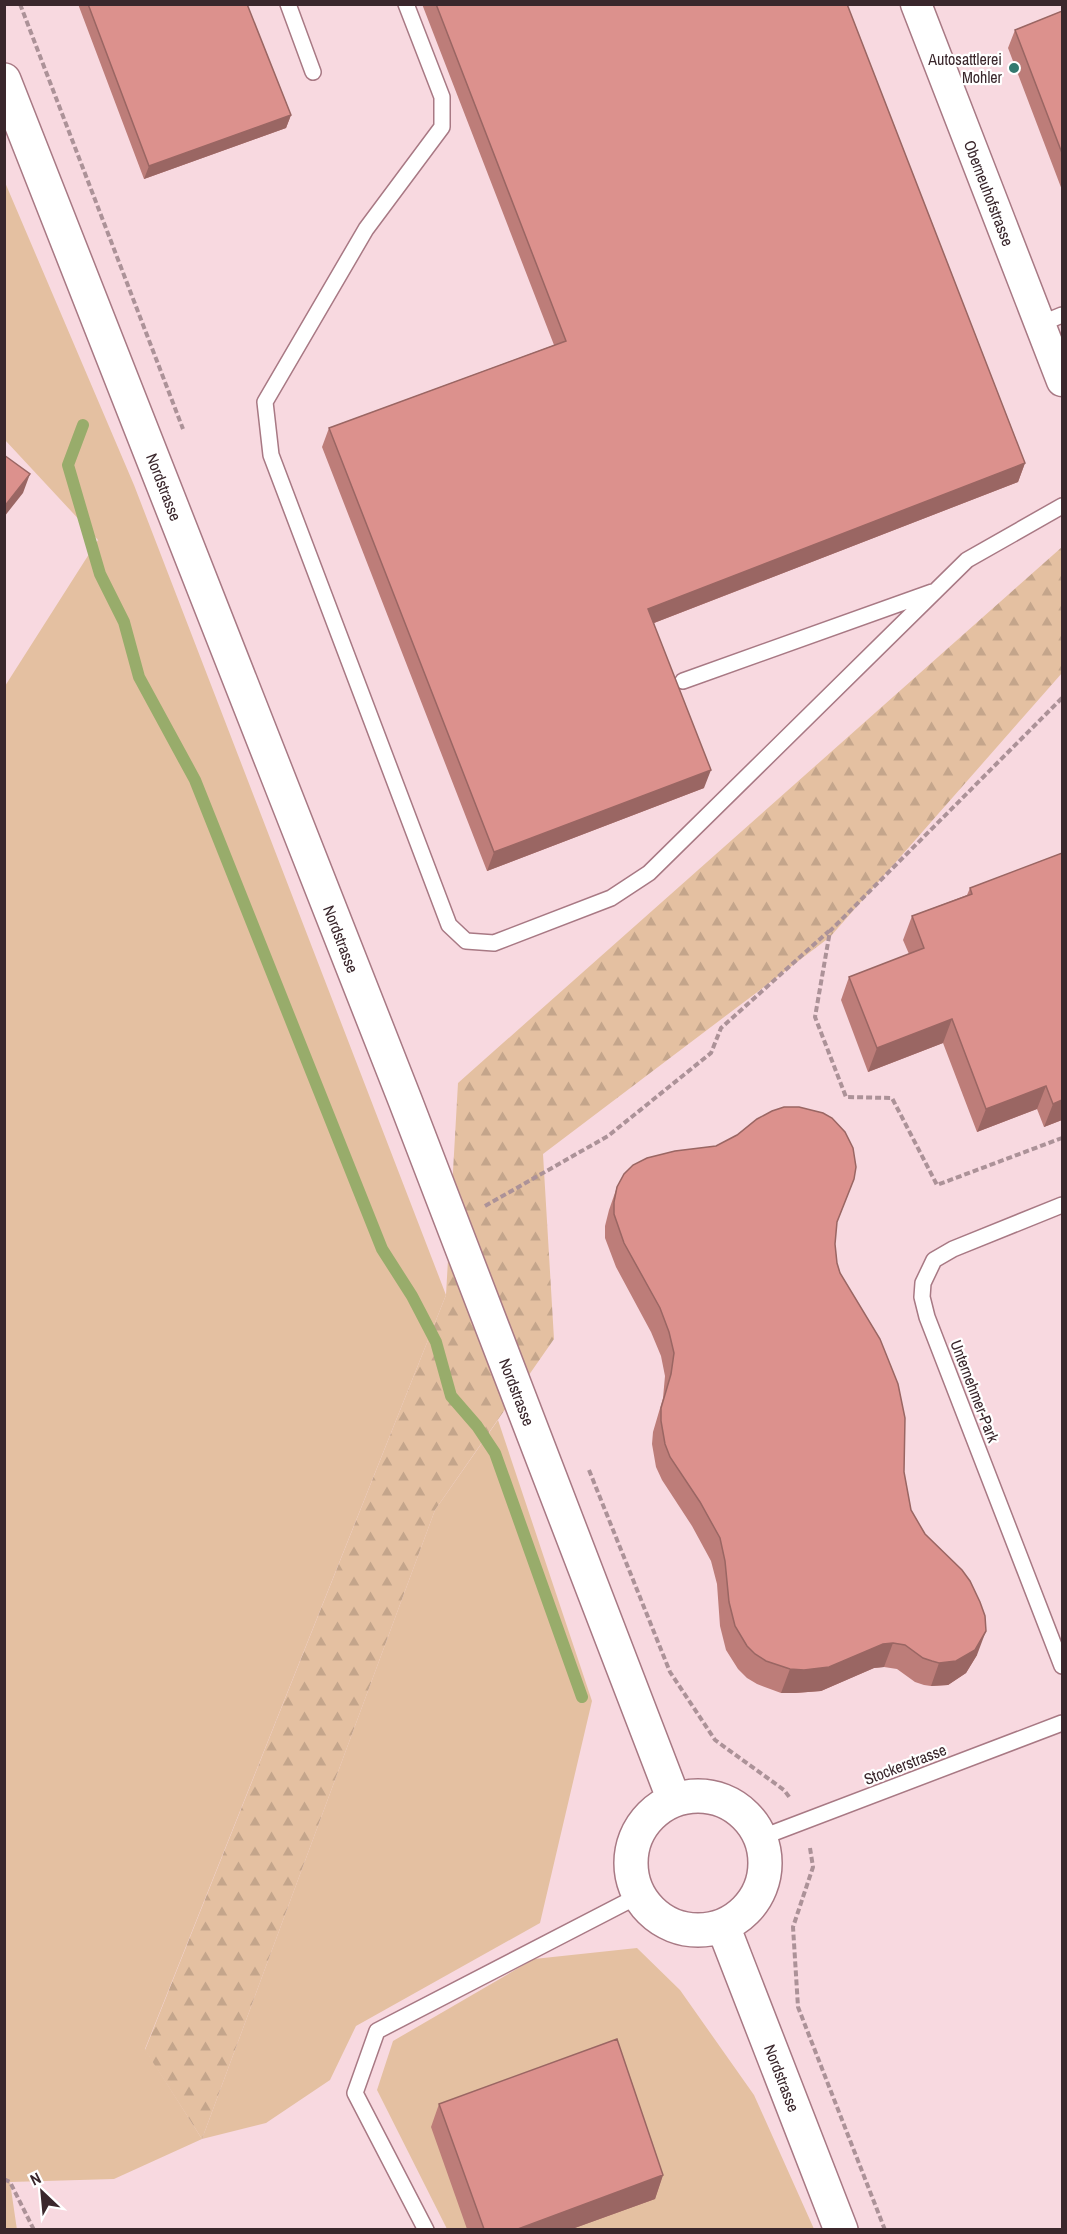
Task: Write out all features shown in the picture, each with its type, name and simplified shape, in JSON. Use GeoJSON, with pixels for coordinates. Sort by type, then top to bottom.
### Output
{"type":"FeatureCollection","features":[{"type":"Feature","properties":{"kind":"main road","name":"Nordstrasse"},"geometry":{"type":"LineString","coordinates":[[4,80],[405,1100],[674,1800]]}},
{"type":"Feature","properties":{"kind":"main road"},"geometry":{"type":"LineString","coordinates":[[697,1796],[720,1799],[740,1810],[756,1828],[760,1838],[764,1849],[764,1873],[757,1895],[742,1913],[723,1926],[704,1930],[684,1929],[658,1917],[638,1896],[631,1874],[631,1851],[639,1829],[654,1812],[674,1800],[697,1796]]}},
{"type":"Feature","properties":{"kind":"main road","name":"Nordstrasse"},"geometry":{"type":"LineString","coordinates":[[723,1926],[841,2229]]}},
{"type":"Feature","properties":{"kind":"street","name":"Oberneuhofstrasse"},"geometry":{"type":"LineString","coordinates":[[920,6],[1051,319],[1062,381]]}},
{"type":"Feature","properties":{"kind":"lane"},"geometry":{"type":"LineString","coordinates":[[288,4],[313,72]]}},
{"type":"Feature","properties":{"kind":"lane"},"geometry":{"type":"LineString","coordinates":[[406,4],[442,97],[442,128],[366,229],[265,402],[271,455],[449,925],[466,941],[494,943],[611,898],[649,873],[967,560],[1062,506]]}},
{"type":"Feature","properties":{"kind":"lane"},"geometry":{"type":"LineString","coordinates":[[683,681],[938,590]]}},
{"type":"Feature","properties":{"kind":"lane","name":"Unternehmer-Park"},"geometry":{"type":"LineString","coordinates":[[1062,1205],[953,1249],[934,1260],[923,1282],[922,1297],[927,1317],[1062,1665]]}},
{"type":"Feature","properties":{"kind":"lane","name":"Stockerstrasse"},"geometry":{"type":"LineString","coordinates":[[760,1838],[1062,1722]]}},
{"type":"Feature","properties":{"kind":"lane"},"geometry":{"type":"LineString","coordinates":[[426,2229],[355,2093],[377,2031],[638,1896]]}},
{"type":"Feature","properties":{"kind":"path"},"geometry":{"type":"LineString","coordinates":[[20,4],[184,429]]}},
{"type":"Feature","properties":{"kind":"path"},"geometry":{"type":"LineString","coordinates":[[481,1196],[485,1207],[608,1136],[711,1053],[722,1028],[830,931],[1062,698]]}},
{"type":"Feature","properties":{"kind":"path"},"geometry":{"type":"LineString","coordinates":[[830,931],[815,1017],[846,1096],[892,1098],[937,1185],[1062,1138]]}},
{"type":"Feature","properties":{"kind":"path"},"geometry":{"type":"LineString","coordinates":[[586,1461],[670,1672],[715,1740],[784,1790],[805,1821],[813,1868],[793,1927],[798,2007],[885,2229]]}},
{"type":"Feature","properties":{"kind":"path"},"geometry":{"type":"LineString","coordinates":[[4,2179],[10,2182],[34,2229]]}},
{"type":"Feature","properties":{"kind":"green space"},"geometry":{"type":"Polygon","coordinates":[[[4,180],[134,485],[446,1295],[145,2049],[202,2139],[114,2179],[10,2182],[17,2230],[4,2229],[5,686],[98,540],[5,440],[4,180]]]}},
{"type":"Feature","properties":{"kind":"green space"},"geometry":{"type":"Polygon","coordinates":[[[1062,547],[1062,673],[830,937],[543,1154],[554,1339],[435,1510],[202,2139],[145,2050],[446,1295],[458,1083],[1062,547]]]}},
{"type":"Feature","properties":{"kind":"green space"},"geometry":{"type":"Polygon","coordinates":[[[498,1420],[592,1701],[540,1923],[356,2026],[330,2080],[266,2123],[202,2139],[435,1510],[498,1420]]]}},
{"type":"Feature","properties":{"kind":"green space"},"geometry":{"type":"Polygon","coordinates":[[[637,1948],[680,1990],[754,2095],[814,2229],[447,2229],[377,2090],[393,2041],[534,1959],[637,1948]]]}},
{"type":"Feature","properties":{"kind":"building"},"geometry":{"type":"Polygon","coordinates":[[[88,4],[247,4],[291,115],[149,166],[88,4]]]}},
{"type":"Feature","properties":{"kind":"building"},"geometry":{"type":"Polygon","coordinates":[[[436,4],[847,4],[1025,463],[648,609],[711,770],[494,852],[329,428],[566,341],[436,4]]]}},
{"type":"Feature","properties":{"kind":"building"},"geometry":{"type":"Polygon","coordinates":[[[1062,11],[1062,153],[1015,30],[1062,11]]]}},
{"type":"Feature","properties":{"kind":"building"},"geometry":{"type":"Polygon","coordinates":[[[4,455],[30,474],[4,507],[4,455]]]}},
{"type":"Feature","properties":{"kind":"building"},"geometry":{"type":"Polygon","coordinates":[[[1062,853],[1062,1100],[1053,1104],[1046,1086],[986,1109],[952,1019],[877,1048],[849,977],[924,948],[912,916],[972,894],[970,888],[1062,853]]]}},
{"type":"Feature","properties":{"kind":"building"},"geometry":{"type":"Polygon","coordinates":[[[784,1107],[799,1107],[823,1113],[832,1118],[845,1132],[853,1148],[856,1167],[854,1179],[837,1222],[835,1244],[837,1263],[840,1273],[880,1339],[898,1384],[905,1418],[904,1472],[911,1510],[925,1534],[962,1570],[970,1581],[985,1616],[986,1631],[975,1650],[956,1661],[939,1663],[923,1658],[905,1645],[893,1643],[883,1644],[829,1667],[804,1670],[790,1669],[766,1661],[755,1654],[747,1646],[735,1626],[729,1602],[720,1538],[700,1502],[670,1457],[665,1444],[661,1408],[671,1374],[674,1353],[660,1308],[624,1243],[614,1214],[617,1187],[624,1174],[633,1165],[647,1158],[675,1151],[716,1146],[737,1135],[757,1119],[784,1107]]]}},
{"type":"Feature","properties":{"kind":"building"},"geometry":{"type":"Polygon","coordinates":[[[617,2039],[663,2175],[518,2229],[484,2229],[439,2104],[617,2039]]]}},
{"type":"Feature","properties":{"kind":"waterway"},"geometry":{"type":"LineString","coordinates":[[83,425],[68,465],[100,574],[124,622],[139,677],[195,780],[382,1249],[412,1296],[436,1342],[451,1396],[477,1426],[495,1453],[582,1697]]}},
{"type":"Feature","properties":{"kind":"place","name":"Autosattlerei Mohler"},"geometry":{"type":"Point","coordinates":[1014,68]}}]}
